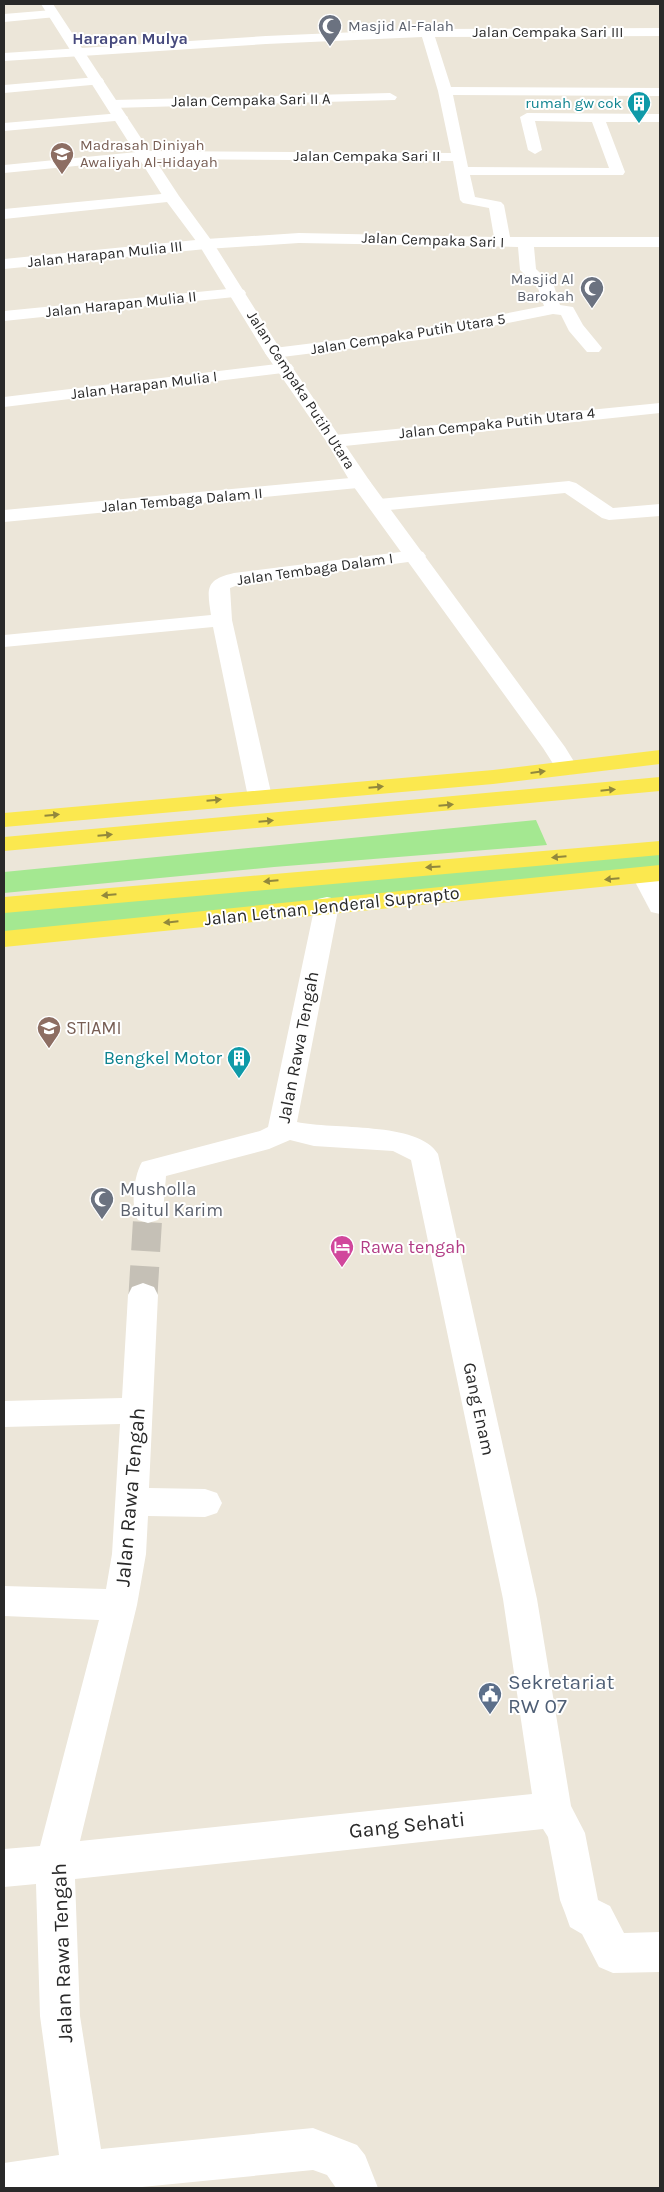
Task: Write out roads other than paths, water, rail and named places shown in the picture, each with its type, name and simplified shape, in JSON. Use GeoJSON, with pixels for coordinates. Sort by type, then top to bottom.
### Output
{"type":"FeatureCollection","features":[{"type":"Feature","properties":{"kind":"main road"},"geometry":{"type":"LineString","coordinates":[[4,820],[493,777],[660,757]]}},
{"type":"Feature","properties":{"kind":"main road"},"geometry":{"type":"LineString","coordinates":[[4,844],[660,784]]}},
{"type":"Feature","properties":{"kind":"main road","name":"Jalan Letnan Jenderal Suprapto"},"geometry":{"type":"LineString","coordinates":[[4,905],[660,848]]}},
{"type":"Feature","properties":{"kind":"main road","name":"Jalan Letnan Jenderal Suprapto"},"geometry":{"type":"LineString","coordinates":[[4,939],[327,905],[652,874]]}},
{"type":"Feature","properties":{"kind":"street"},"geometry":{"type":"LineString","coordinates":[[4,18],[50,9]]}},
{"type":"Feature","properties":{"kind":"street","name":"Jalan Cempaka Putih Utara"},"geometry":{"type":"LineString","coordinates":[[50,9],[75,44],[172,198],[206,244],[280,360],[335,441],[360,483],[379,505],[554,746],[566,768]]}},
{"type":"Feature","properties":{"kind":"street","name":"Jalan Cempaka Sari III"},"geometry":{"type":"LineString","coordinates":[[4,56],[75,44],[266,40],[427,33],[660,32]]}},
{"type":"Feature","properties":{"kind":"street","name":"Jalan Cempaka Sari II"},"geometry":{"type":"LineString","coordinates":[[4,169],[146,155],[460,164],[446,91],[427,33]]}},
{"type":"Feature","properties":{"kind":"street"},"geometry":{"type":"LineString","coordinates":[[4,88],[97,81]]}},
{"type":"Feature","properties":{"kind":"street"},"geometry":{"type":"LineString","coordinates":[[446,91],[660,92]]}},
{"type":"Feature","properties":{"kind":"street","name":"Jalan Cempaka Sari II A"},"geometry":{"type":"LineString","coordinates":[[4,127],[117,111],[390,97]]}},
{"type":"Feature","properties":{"kind":"street"},"geometry":{"type":"LineString","coordinates":[[535,150],[527,117],[660,118]]}},
{"type":"Feature","properties":{"kind":"street"},"geometry":{"type":"LineString","coordinates":[[503,242],[496,205],[468,200],[460,164],[618,172],[597,118]]}},
{"type":"Feature","properties":{"kind":"street"},"geometry":{"type":"LineString","coordinates":[[4,214],[172,198]]}},
{"type":"Feature","properties":{"kind":"street","name":"Jalan Cempaka Sari I"},"geometry":{"type":"LineString","coordinates":[[206,244],[331,237],[503,242],[660,242]]}},
{"type":"Feature","properties":{"kind":"street"},"geometry":{"type":"LineString","coordinates":[[526,242],[528,270],[546,286],[554,309],[567,311],[575,327],[593,348]]}},
{"type":"Feature","properties":{"kind":"street","name":"Jalan Harapan Mulia III"},"geometry":{"type":"LineString","coordinates":[[4,264],[206,244]]}},
{"type":"Feature","properties":{"kind":"street","name":"Jalan Harapan Mulia II"},"geometry":{"type":"LineString","coordinates":[[4,316],[238,293]]}},
{"type":"Feature","properties":{"kind":"street","name":"Jalan Cempaka Putih Utara 5"},"geometry":{"type":"LineString","coordinates":[[280,360],[554,309]]}},
{"type":"Feature","properties":{"kind":"street","name":"Jalan Harapan Mulia I"},"geometry":{"type":"LineString","coordinates":[[4,402],[280,360]]}},
{"type":"Feature","properties":{"kind":"street","name":"Jalan Cempaka Putih Utara 4"},"geometry":{"type":"LineString","coordinates":[[335,441],[604,412],[660,408]]}},
{"type":"Feature","properties":{"kind":"street","name":"Jalan Tembaga Dalam II"},"geometry":{"type":"LineString","coordinates":[[4,516],[360,483]]}},
{"type":"Feature","properties":{"kind":"street"},"geometry":{"type":"LineString","coordinates":[[379,505],[569,487],[610,514],[660,510]]}},
{"type":"Feature","properties":{"kind":"street","name":"Jalan Tembaga Dalam I"},"geometry":{"type":"LineString","coordinates":[[260,797],[222,620],[218,591],[221,584],[234,579],[416,556]]}},
{"type":"Feature","properties":{"kind":"street"},"geometry":{"type":"LineString","coordinates":[[4,641],[222,620]]}},
{"type":"Feature","properties":{"kind":"street"},"geometry":{"type":"LineString","coordinates":[[652,874],[660,906]]}},
{"type":"Feature","properties":{"kind":"street","name":"Jalan Rawa Tengah"},"geometry":{"type":"LineString","coordinates":[[148,1212],[152,1169],[269,1139],[281,1132],[327,905]]}},
{"type":"Feature","properties":{"kind":"street","name":"Gang Enam"},"geometry":{"type":"LineString","coordinates":[[282,1128],[314,1136],[398,1141],[424,1154],[520,1599],[553,1810]]}},
{"type":"Feature","properties":{"kind":"street","name":"Jalan Rawa Tengah"},"geometry":{"type":"LineString","coordinates":[[83,2172],[60,2016],[55,1864],[120,1605],[129,1554],[143,1295]]}},
{"type":"Feature","properties":{"kind":"street"},"geometry":{"type":"LineString","coordinates":[[4,1414],[137,1412]]}},
{"type":"Feature","properties":{"kind":"street"},"geometry":{"type":"LineString","coordinates":[[132,1502],[205,1503]]}},
{"type":"Feature","properties":{"kind":"street"},"geometry":{"type":"LineString","coordinates":[[4,1601],[120,1605]]}},
{"type":"Feature","properties":{"kind":"street"},"geometry":{"type":"LineString","coordinates":[[553,1810],[566,1833],[584,1913],[596,1920],[613,1954],[660,1952]]}},
{"type":"Feature","properties":{"kind":"street","name":"Gang Sehati"},"geometry":{"type":"LineString","coordinates":[[4,1868],[55,1864],[103,1856],[553,1810]]}},
{"type":"Feature","properties":{"kind":"street"},"geometry":{"type":"LineString","coordinates":[[4,2184],[42,2180],[83,2172],[313,2148],[338,2155],[350,2168],[357,2188]]}},
{"type":"Feature","properties":{"kind":"tunnel"},"geometry":{"type":"LineString","coordinates":[[143,1295],[148,1212]]}},
{"type":"Feature","properties":{"kind":"place","name":"Masjid Al-Falah"},"geometry":{"type":"Point","coordinates":[330,47]}},
{"type":"Feature","properties":{"kind":"place","name":"rumah gw cok"},"geometry":{"type":"Point","coordinates":[639,124]}},
{"type":"Feature","properties":{"kind":"place","name":"Madrasah Diniyah Awaliyah Al-Hidayah"},"geometry":{"type":"Point","coordinates":[62,175]}},
{"type":"Feature","properties":{"kind":"place","name":"Masjid Al Barokah"},"geometry":{"type":"Point","coordinates":[592,309]}},
{"type":"Feature","properties":{"kind":"place","name":"STIAMI"},"geometry":{"type":"Point","coordinates":[49,1049]}},
{"type":"Feature","properties":{"kind":"place","name":"Bengkel Motor"},"geometry":{"type":"Point","coordinates":[239,1079]}},
{"type":"Feature","properties":{"kind":"place","name":"Musholla Baitul Karim"},"geometry":{"type":"Point","coordinates":[102,1220]}},
{"type":"Feature","properties":{"kind":"place","name":"Rawa tengah"},"geometry":{"type":"Point","coordinates":[342,1268]}},
{"type":"Feature","properties":{"kind":"place","name":"Sekretariat RW 07"},"geometry":{"type":"Point","coordinates":[490,1715]}},
{"type":"Feature","properties":{"kind":"district","name":"Harapan Mulya"},"geometry":{"type":"Point","coordinates":[130,38]}}]}
